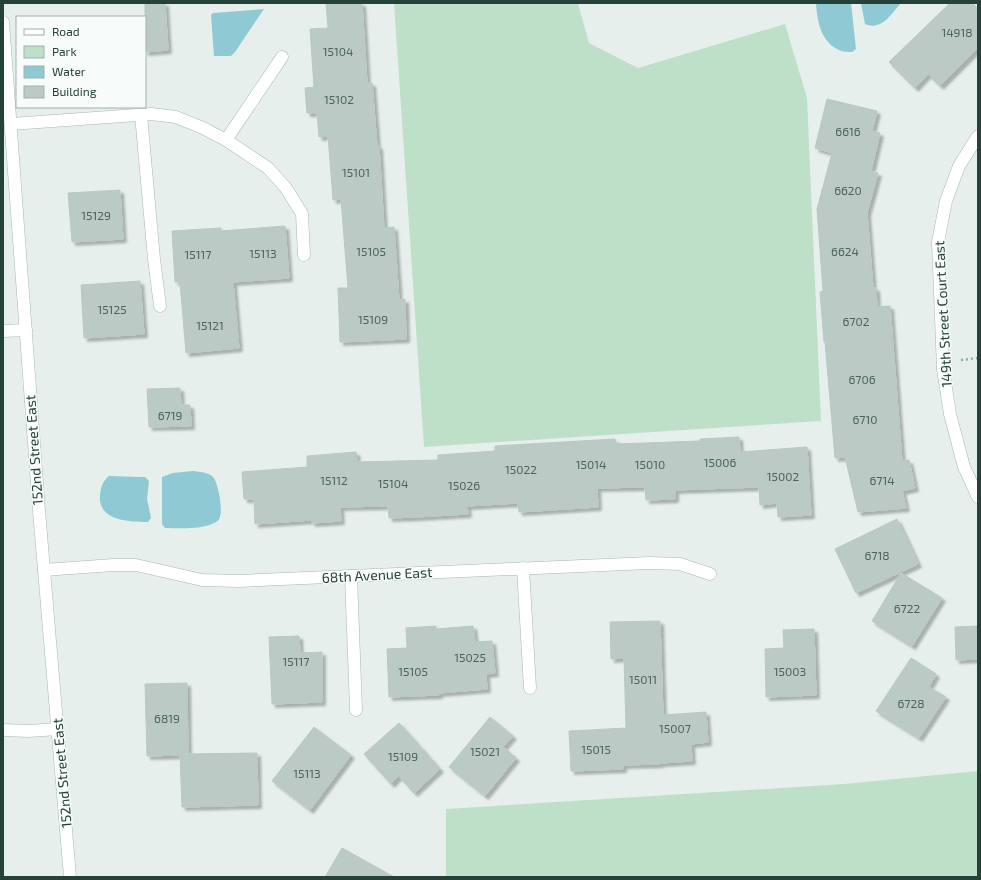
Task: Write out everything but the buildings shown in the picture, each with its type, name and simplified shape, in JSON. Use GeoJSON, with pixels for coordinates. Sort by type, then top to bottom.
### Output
{"type":"FeatureCollection","features":[{"type":"Feature","properties":{"kind":"street","name":"152nd Street East"},"geometry":{"type":"LineString","coordinates":[[3,22],[44,570],[70,877]]}},
{"type":"Feature","properties":{"kind":"street"},"geometry":{"type":"LineString","coordinates":[[226,140],[282,57]]}},
{"type":"Feature","properties":{"kind":"street"},"geometry":{"type":"LineString","coordinates":[[11,124],[151,114],[176,117],[203,128],[226,140],[268,168],[286,188],[302,214],[304,255]]}},
{"type":"Feature","properties":{"kind":"street"},"geometry":{"type":"LineString","coordinates":[[141,115],[154,259],[160,306]]}},
{"type":"Feature","properties":{"kind":"street","name":"149th Street Court East"},"geometry":{"type":"LineString","coordinates":[[978,136],[959,166],[946,201],[938,242],[943,369],[950,414],[964,467],[978,497]]}},
{"type":"Feature","properties":{"kind":"street"},"geometry":{"type":"LineString","coordinates":[[3,331],[26,330]]}},
{"type":"Feature","properties":{"kind":"street","name":"68th Avenue East"},"geometry":{"type":"LineString","coordinates":[[44,570],[113,564],[136,565],[202,580],[239,581],[648,563],[680,564],[710,574]]}},
{"type":"Feature","properties":{"kind":"street"},"geometry":{"type":"LineString","coordinates":[[523,568],[530,688]]}},
{"type":"Feature","properties":{"kind":"street"},"geometry":{"type":"LineString","coordinates":[[352,576],[356,710]]}},
{"type":"Feature","properties":{"kind":"street"},"geometry":{"type":"LineString","coordinates":[[3,730],[28,731],[58,729]]}},
{"type":"Feature","properties":{"kind":"green space"},"geometry":{"type":"Polygon","coordinates":[[[394,3],[578,3],[589,43],[638,68],[785,24],[807,98],[821,421],[424,447],[394,3]]]}},
{"type":"Feature","properties":{"kind":"green space"},"geometry":{"type":"Polygon","coordinates":[[[978,771],[978,877],[446,877],[446,809],[844,784],[978,771]]]}},
{"type":"Feature","properties":{"kind":"water"},"geometry":{"type":"Polygon","coordinates":[[[816,3],[851,3],[856,49],[852,52],[842,51],[828,42],[819,24],[816,3]]]}},
{"type":"Feature","properties":{"kind":"water"},"geometry":{"type":"Polygon","coordinates":[[[861,3],[901,3],[886,20],[871,26],[865,24],[861,3]]]}},
{"type":"Feature","properties":{"kind":"water"},"geometry":{"type":"Polygon","coordinates":[[[264,9],[231,56],[214,56],[211,15],[213,13],[264,9]]]}},
{"type":"Feature","properties":{"kind":"water"},"geometry":{"type":"Polygon","coordinates":[[[193,471],[209,474],[215,480],[220,502],[221,513],[219,518],[215,523],[203,527],[165,528],[162,524],[162,477],[173,473],[193,471]]]}},
{"type":"Feature","properties":{"kind":"water"},"geometry":{"type":"Polygon","coordinates":[[[109,476],[145,477],[149,481],[147,499],[151,518],[148,522],[116,518],[104,511],[101,504],[100,493],[103,483],[109,476]]]}}]}
